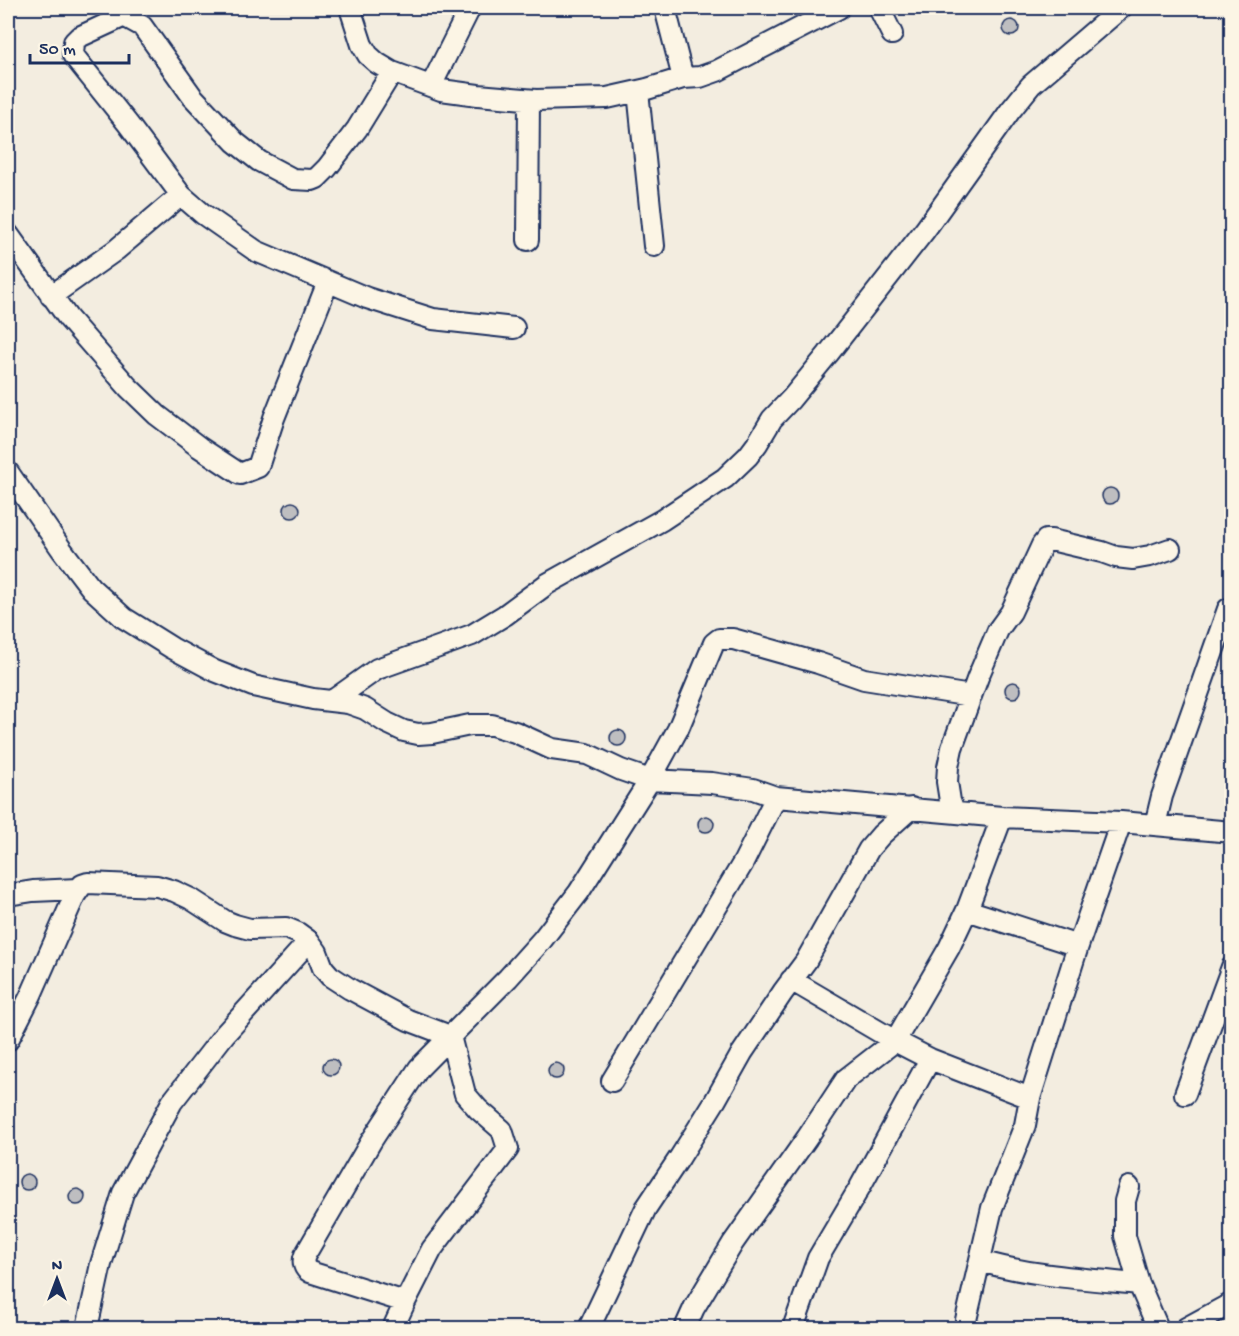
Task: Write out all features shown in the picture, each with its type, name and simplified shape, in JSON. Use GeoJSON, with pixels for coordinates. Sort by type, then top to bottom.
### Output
{"type":"FeatureCollection","features":[{"type":"Feature","properties":{"kind":"street"},"geometry":{"type":"LineString","coordinates":[[350,8],[362,45],[368,55],[392,72],[441,90],[529,100],[607,98],[683,78],[700,77],[717,71],[839,8]]}},
{"type":"Feature","properties":{"kind":"street"},"geometry":{"type":"LineString","coordinates":[[431,87],[470,8]]}},
{"type":"Feature","properties":{"kind":"street"},"geometry":{"type":"LineString","coordinates":[[666,8],[683,78]]}},
{"type":"Feature","properties":{"kind":"street"},"geometry":{"type":"LineString","coordinates":[[879,8],[892,34]]}},
{"type":"Feature","properties":{"kind":"street"},"geometry":{"type":"LineString","coordinates":[[332,702],[377,669],[472,635],[505,615],[547,584],[662,520],[725,478],[748,456],[772,419],[828,354],[925,230],[1031,85],[1121,8]]}},
{"type":"Feature","properties":{"kind":"street"},"geometry":{"type":"LineString","coordinates":[[392,72],[357,129],[327,168],[312,180],[293,179],[259,161],[235,141],[192,96],[142,26],[121,11],[118,20],[79,37],[74,42],[73,55],[181,195],[203,214],[256,251],[367,298],[433,319],[514,328]]}},
{"type":"Feature","properties":{"kind":"street"},"geometry":{"type":"LineString","coordinates":[[638,91],[654,246]]}},
{"type":"Feature","properties":{"kind":"street"},"geometry":{"type":"LineString","coordinates":[[528,240],[529,100]]}},
{"type":"Feature","properties":{"kind":"street"},"geometry":{"type":"LineString","coordinates":[[51,296],[116,250],[181,195]]}},
{"type":"Feature","properties":{"kind":"street"},"geometry":{"type":"LineString","coordinates":[[8,234],[68,318],[128,387],[157,415],[240,474],[258,466],[274,418],[328,282]]}},
{"type":"Feature","properties":{"kind":"street"},"geometry":{"type":"LineString","coordinates":[[8,472],[85,581],[124,618],[215,671],[253,686],[366,709],[404,731],[418,734],[470,725],[492,725],[515,732],[552,750],[586,754],[650,780],[712,783],[753,789],[776,797],[1002,817],[1121,822],[1232,832]]}},
{"type":"Feature","properties":{"kind":"street"},"geometry":{"type":"LineString","coordinates":[[954,812],[950,801],[948,767],[952,747],[998,630],[1011,612],[1044,542],[1051,540],[1116,557],[1133,559],[1170,549]]}},
{"type":"Feature","properties":{"kind":"street"},"geometry":{"type":"LineString","coordinates":[[1155,825],[1162,796],[1228,609]]}},
{"type":"Feature","properties":{"kind":"street"},"geometry":{"type":"LineString","coordinates":[[405,1302],[310,1272],[305,1268],[303,1259],[393,1106],[419,1068],[508,978],[542,940],[579,891],[650,780],[678,729],[714,643],[719,639],[733,639],[818,663],[864,679],[971,696]]}},
{"type":"Feature","properties":{"kind":"street"},"geometry":{"type":"LineString","coordinates":[[612,1081],[742,863],[776,797]]}},
{"type":"Feature","properties":{"kind":"street"},"geometry":{"type":"LineString","coordinates":[[589,1329],[646,1208],[715,1101],[742,1053],[806,962],[869,849],[911,808]]}},
{"type":"Feature","properties":{"kind":"street"},"geometry":{"type":"LineString","coordinates":[[685,1329],[694,1308],[734,1243],[846,1079],[895,1041],[949,948],[967,910],[1002,817]]}},
{"type":"Feature","properties":{"kind":"street"},"geometry":{"type":"LineString","coordinates":[[966,1329],[966,1320],[992,1208],[1024,1125],[1030,1098],[1078,946],[1121,822]]}},
{"type":"Feature","properties":{"kind":"street"},"geometry":{"type":"LineString","coordinates":[[8,1040],[31,995],[78,889],[88,883],[157,886],[191,899],[235,926],[286,928],[298,933],[309,941],[317,952],[323,968],[330,976],[350,990],[408,1020],[450,1035]]}},
{"type":"Feature","properties":{"kind":"street"},"geometry":{"type":"LineString","coordinates":[[8,895],[33,891],[78,889]]}},
{"type":"Feature","properties":{"kind":"street"},"geometry":{"type":"LineString","coordinates":[[967,910],[1078,946]]}},
{"type":"Feature","properties":{"kind":"street"},"geometry":{"type":"LineString","coordinates":[[87,1329],[101,1264],[123,1193],[172,1102],[224,1035],[309,941]]}},
{"type":"Feature","properties":{"kind":"street"},"geometry":{"type":"LineString","coordinates":[[1185,1094],[1232,967]]}},
{"type":"Feature","properties":{"kind":"street"},"geometry":{"type":"LineString","coordinates":[[792,980],[930,1059],[1030,1098]]}},
{"type":"Feature","properties":{"kind":"street"},"geometry":{"type":"LineString","coordinates":[[393,1329],[432,1249],[508,1149],[502,1130],[465,1094],[450,1035]]}},
{"type":"Feature","properties":{"kind":"street"},"geometry":{"type":"LineString","coordinates":[[792,1329],[818,1258],[930,1059]]}},
{"type":"Feature","properties":{"kind":"street"},"geometry":{"type":"LineString","coordinates":[[1129,1187],[1125,1201],[1125,1236],[1139,1284],[1158,1329]]}},
{"type":"Feature","properties":{"kind":"street"},"geometry":{"type":"LineString","coordinates":[[980,1261],[1043,1274],[1139,1284]]}},
{"type":"Feature","properties":{"kind":"street"},"geometry":{"type":"LineString","coordinates":[[1186,1329],[1232,1303]]}},
{"type":"Feature","properties":{"kind":"building"},"geometry":{"type":"Polygon","coordinates":[[[1011,20],[1019,28],[1011,36],[1003,28],[1011,20]]]}},
{"type":"Feature","properties":{"kind":"building"},"geometry":{"type":"Polygon","coordinates":[[[1110,488],[1118,496],[1110,504],[1102,496],[1110,488]]]}},
{"type":"Feature","properties":{"kind":"building"},"geometry":{"type":"Polygon","coordinates":[[[292,502],[300,510],[292,518],[284,510],[292,502]]]}},
{"type":"Feature","properties":{"kind":"building"},"geometry":{"type":"Polygon","coordinates":[[[1013,682],[1021,690],[1013,698],[1005,690],[1013,682]]]}},
{"type":"Feature","properties":{"kind":"building"},"geometry":{"type":"Polygon","coordinates":[[[618,730],[626,738],[618,746],[610,738],[618,730]]]}},
{"type":"Feature","properties":{"kind":"building"},"geometry":{"type":"Polygon","coordinates":[[[706,816],[714,824],[706,832],[698,824],[706,816]]]}},
{"type":"Feature","properties":{"kind":"building"},"geometry":{"type":"Polygon","coordinates":[[[331,1059],[339,1067],[331,1075],[323,1067],[331,1059]]]}},
{"type":"Feature","properties":{"kind":"building"},"geometry":{"type":"Polygon","coordinates":[[[556,1063],[564,1071],[556,1079],[548,1071],[556,1063]]]}},
{"type":"Feature","properties":{"kind":"building"},"geometry":{"type":"Polygon","coordinates":[[[27,1174],[35,1182],[27,1190],[19,1182],[27,1174]]]}},
{"type":"Feature","properties":{"kind":"building"},"geometry":{"type":"Polygon","coordinates":[[[77,1189],[85,1197],[77,1205],[69,1197],[77,1189]]]}}]}
